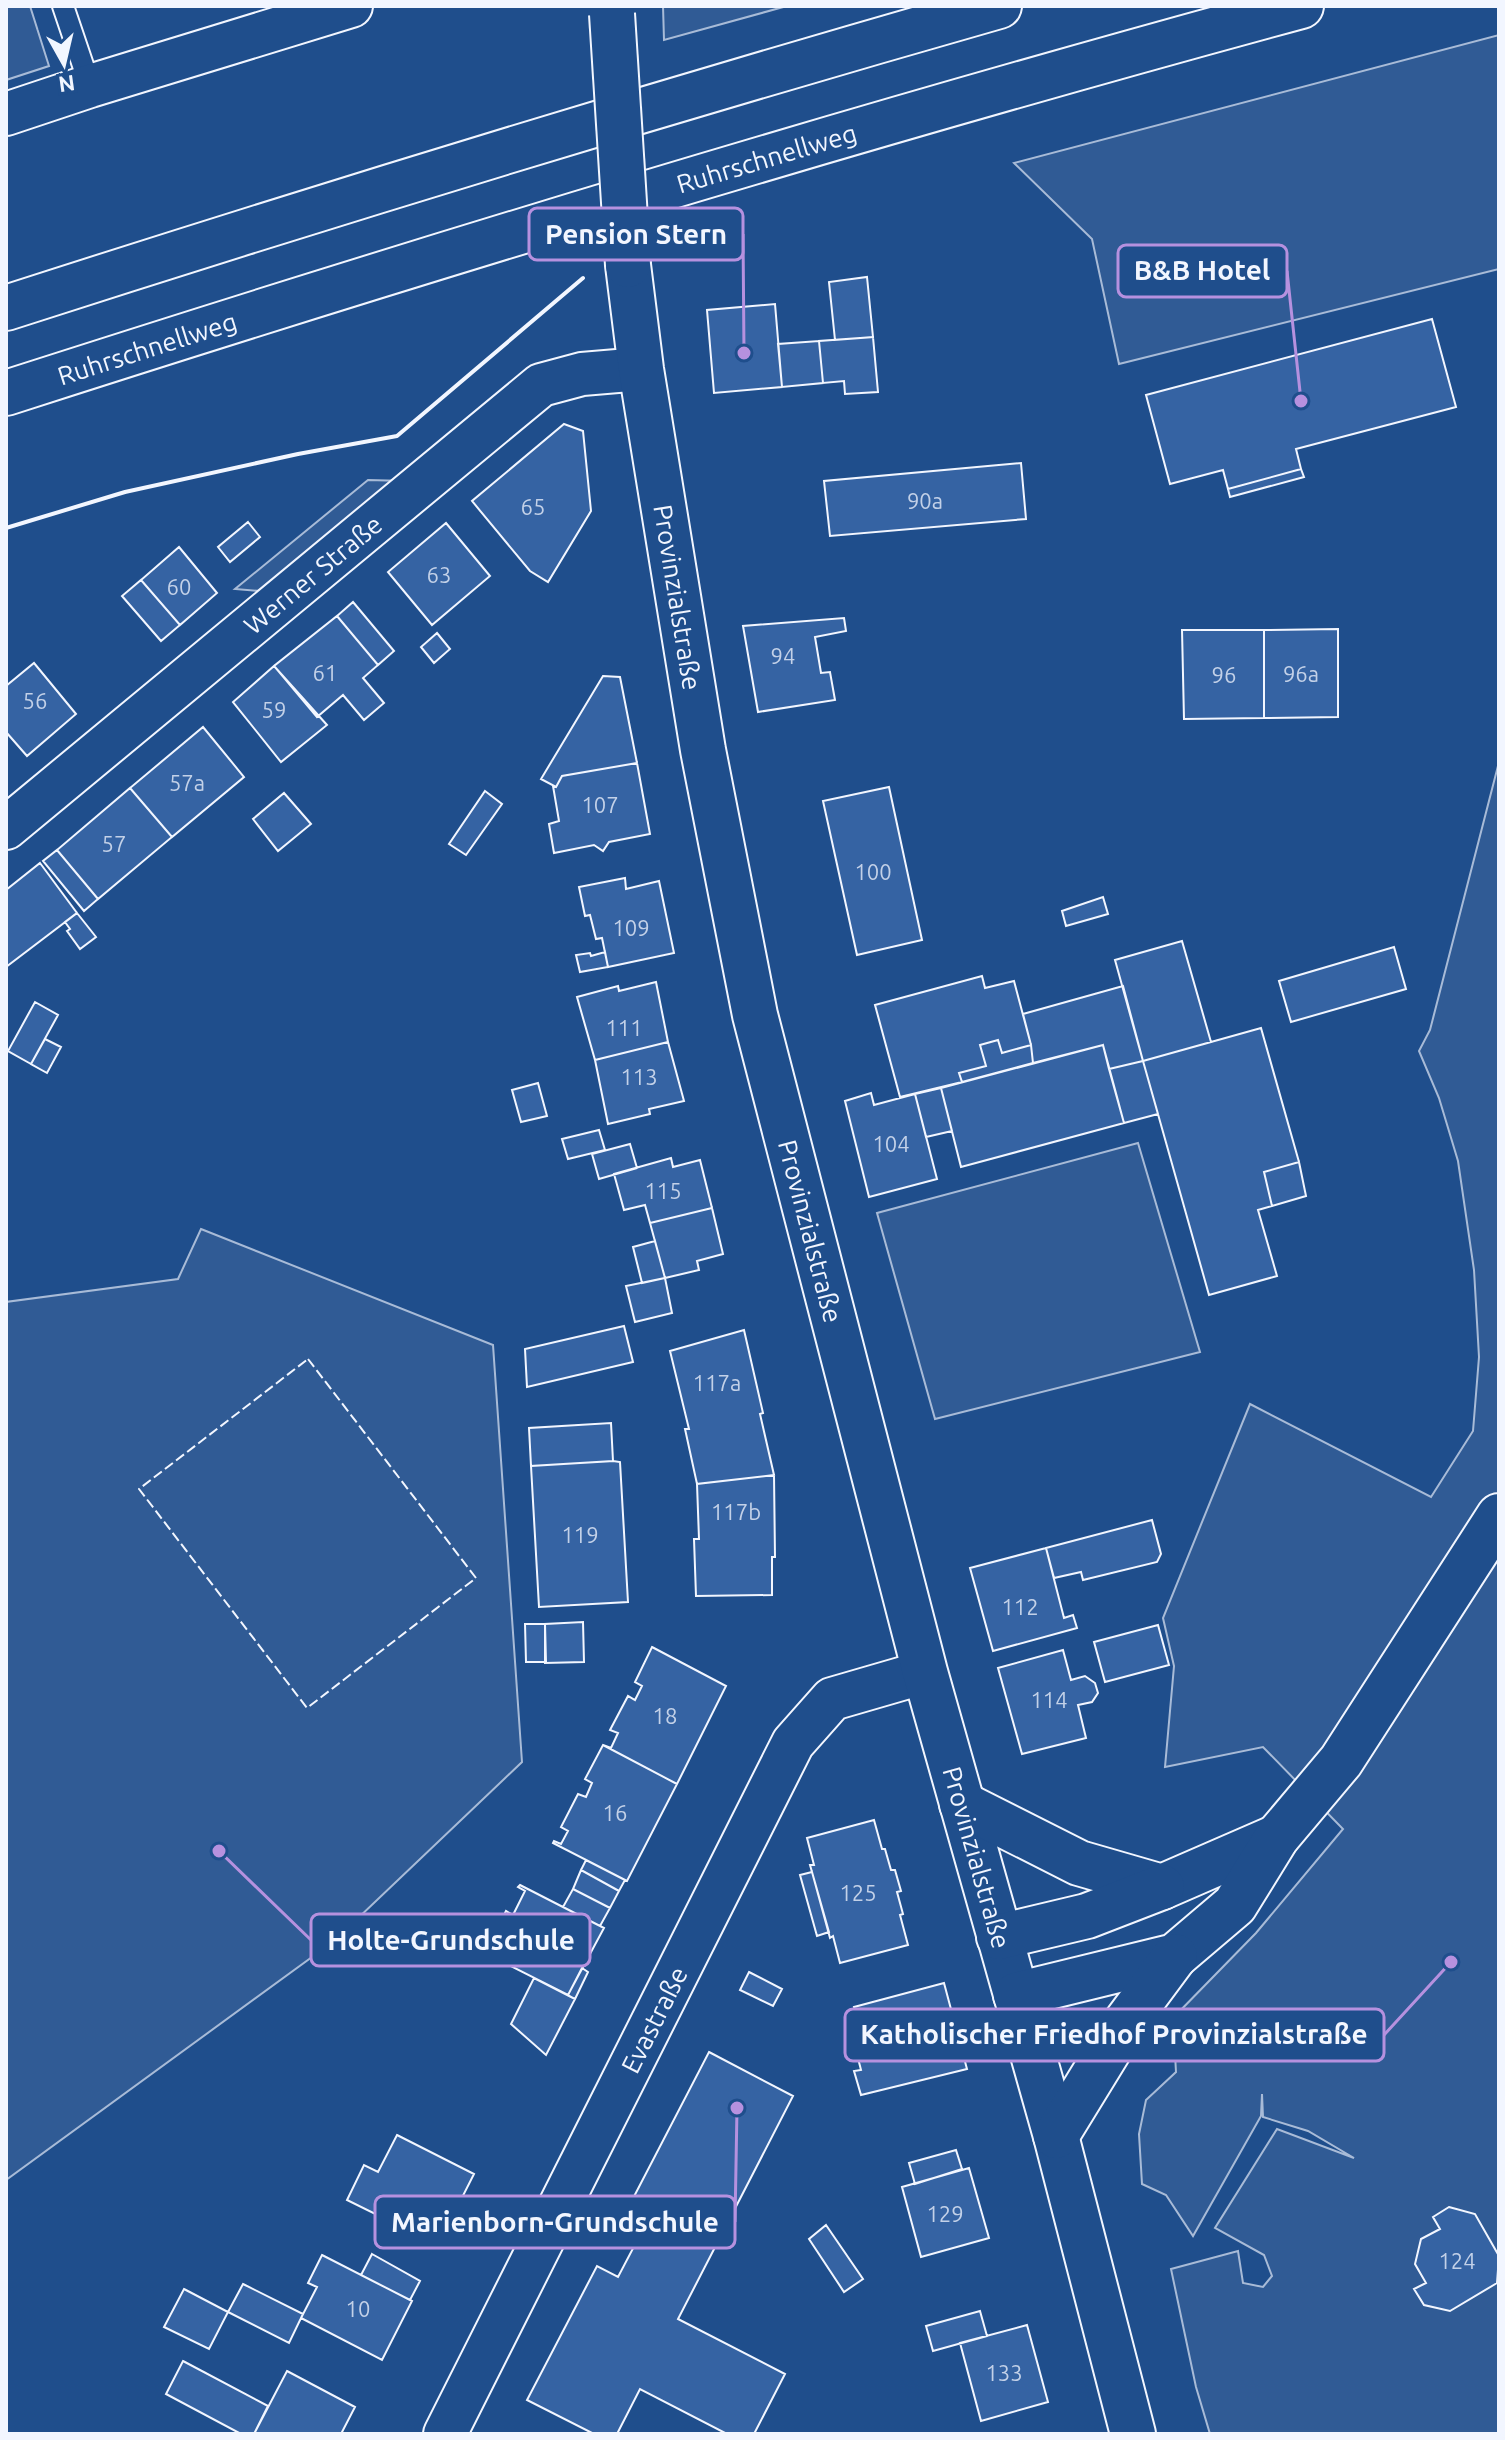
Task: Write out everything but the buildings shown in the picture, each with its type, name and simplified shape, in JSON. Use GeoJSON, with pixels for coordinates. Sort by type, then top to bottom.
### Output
{"type":"FeatureCollection","features":[{"type":"Feature","properties":{"kind":"main road"},"geometry":{"type":"LineString","coordinates":[[6,308],[494,154],[999,6]]}},
{"type":"Feature","properties":{"kind":"main road","name":"Ruhrschnellweg"},"geometry":{"type":"LineString","coordinates":[[6,393],[565,218],[1301,6]]}},
{"type":"Feature","properties":{"kind":"main road","name":"Provinzialstraße"},"geometry":{"type":"LineString","coordinates":[[611,10],[628,265],[641,369],[703,750],[755,1015],[925,1672],[1056,2136],[1133,2434]]}},
{"type":"Feature","properties":{"kind":"main road"},"geometry":{"type":"LineString","coordinates":[[1056,2136],[1126,2022],[1175,1956],[1235,1905],[1277,1837],[1341,1761],[1499,1516]]}},
{"type":"Feature","properties":{"kind":"main road"},"geometry":{"type":"LineString","coordinates":[[962,1804],[1079,1863],[1162,1887]]}},
{"type":"Feature","properties":{"kind":"main road"},"geometry":{"type":"LineString","coordinates":[[999,1937],[1087,1916],[1277,1837]]}},
{"type":"Feature","properties":{"kind":"main road"},"geometry":{"type":"LineString","coordinates":[[1016,1995],[1175,1956]]}},
{"type":"Feature","properties":{"kind":"street"},"geometry":{"type":"LineString","coordinates":[[6,114],[351,6]]}},
{"type":"Feature","properties":{"kind":"street","name":"Werner Straße"},"geometry":{"type":"LineString","coordinates":[[6,828],[541,385],[582,374],[641,369]]}},
{"type":"Feature","properties":{"kind":"street","name":"Evastraße"},"geometry":{"type":"LineString","coordinates":[[445,2434],[793,1743],[832,1699],[925,1672]]}},
{"type":"Feature","properties":{"kind":"lane"},"geometry":{"type":"LineString","coordinates":[[63,6],[90,86]]}},
{"type":"Feature","properties":{"kind":"shaded area"},"geometry":{"type":"Polygon","coordinates":[[[6,6],[30,6],[49,66],[6,80],[6,6]]]}},
{"type":"Feature","properties":{"kind":"shaded area"},"geometry":{"type":"Polygon","coordinates":[[[663,6],[787,6],[664,40],[663,6]]]}},
{"type":"Feature","properties":{"kind":"shaded area"},"geometry":{"type":"Polygon","coordinates":[[[1499,35],[1499,269],[1119,364],[1092,239],[1014,163],[1499,35]]]}},
{"type":"Feature","properties":{"kind":"shaded area"},"geometry":{"type":"Polygon","coordinates":[[[368,480],[405,481],[273,592],[235,589],[368,480]]]}},
{"type":"Feature","properties":{"kind":"shaded area"},"geometry":{"type":"Polygon","coordinates":[[[1499,762],[1499,2434],[1210,2434],[1196,2387],[1171,2269],[1238,2251],[1243,2283],[1263,2287],[1272,2276],[1264,2255],[1215,2228],[1277,2129],[1354,2158],[1308,2131],[1263,2117],[1262,2094],[1261,2116],[1193,2236],[1166,2195],[1142,2184],[1139,2134],[1146,2100],[1176,2072],[1173,2018],[1256,1933],[1343,1829],[1263,1747],[1165,1767],[1174,1666],[1163,1618],[1250,1404],[1431,1497],[1473,1431],[1479,1357],[1474,1270],[1458,1161],[1439,1098],[1419,1051],[1430,1030],[1499,762]]]}},
{"type":"Feature","properties":{"kind":"shaded area"},"geometry":{"type":"Polygon","coordinates":[[[1138,1143],[1200,1352],[935,1419],[877,1213],[1138,1143]]]}},
{"type":"Feature","properties":{"kind":"shaded area"},"geometry":{"type":"Polygon","coordinates":[[[201,1229],[493,1345],[522,1762],[334,1941],[6,2180],[6,1302],[178,1279],[201,1229]]]}},
{"type":"Feature","properties":{"kind":"fence"},"geometry":{"type":"LineString","coordinates":[[308,1359],[476,1578],[307,1708],[139,1489],[308,1359]]}},
{"type":"Feature","properties":{"kind":"wall"},"geometry":{"type":"LineString","coordinates":[[6,528],[125,492],[397,436],[583,278]]}},
{"type":"Feature","properties":{"kind":"place","name":"Pension Stern"},"geometry":{"type":"Point","coordinates":[744,353]}},
{"type":"Feature","properties":{"kind":"place","name":"B&B Hotel"},"geometry":{"type":"Point","coordinates":[1301,401]}},
{"type":"Feature","properties":{"kind":"place","name":"Holte-Grundschule"},"geometry":{"type":"Point","coordinates":[219,1851]}},
{"type":"Feature","properties":{"kind":"place","name":"Katholischer Friedhof Provinzialstraße"},"geometry":{"type":"Point","coordinates":[1451,1962]}},
{"type":"Feature","properties":{"kind":"place","name":"Marienborn-Grundschule"},"geometry":{"type":"Point","coordinates":[737,2108]}}]}
